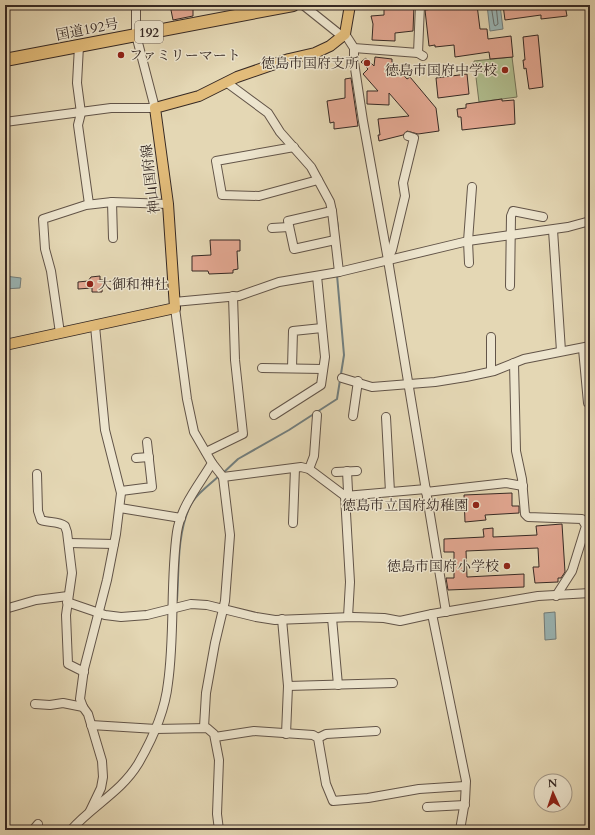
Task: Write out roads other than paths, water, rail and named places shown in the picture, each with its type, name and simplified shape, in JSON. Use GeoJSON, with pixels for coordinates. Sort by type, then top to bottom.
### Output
{"type":"FeatureCollection","features":[{"type":"Feature","properties":{"kind":"highway","name":"国道192号"},"geometry":{"type":"LineString","coordinates":[[5,60],[293,5]]}},
{"type":"Feature","properties":{"kind":"main road"},"geometry":{"type":"LineString","coordinates":[[155,108],[199,96],[226,82],[289,59],[314,53],[330,46],[344,36],[350,5]]}},
{"type":"Feature","properties":{"kind":"main road","name":"神山国府線"},"geometry":{"type":"LineString","coordinates":[[155,108],[168,204],[174,305]]}},
{"type":"Feature","properties":{"kind":"main road"},"geometry":{"type":"LineString","coordinates":[[5,345],[95,326],[174,305]]}},
{"type":"Feature","properties":{"kind":"street"},"geometry":{"type":"LineString","coordinates":[[5,122],[110,108],[155,108],[136,35],[136,5]]}},
{"type":"Feature","properties":{"kind":"street"},"geometry":{"type":"LineString","coordinates":[[303,5],[344,36],[354,48],[354,62],[363,121],[388,260],[446,612]]}},
{"type":"Feature","properties":{"kind":"street"},"geometry":{"type":"LineString","coordinates":[[354,48],[420,55],[420,5]]}},
{"type":"Feature","properties":{"kind":"street"},"geometry":{"type":"LineString","coordinates":[[78,46],[77,83],[81,112],[78,125],[89,204]]}},
{"type":"Feature","properties":{"kind":"street"},"geometry":{"type":"LineString","coordinates":[[226,82],[268,113],[280,132],[311,167],[332,211],[338,272]]}},
{"type":"Feature","properties":{"kind":"street"},"geometry":{"type":"LineString","coordinates":[[388,260],[392,250],[405,196],[403,183],[414,138],[408,136]]}},
{"type":"Feature","properties":{"kind":"street"},"geometry":{"type":"LineString","coordinates":[[294,147],[216,161],[222,195],[259,196],[318,180]]}},
{"type":"Feature","properties":{"kind":"street"},"geometry":{"type":"LineString","coordinates":[[469,263],[468,241],[472,187]]}},
{"type":"Feature","properties":{"kind":"street"},"geometry":{"type":"LineString","coordinates":[[112,202],[113,238]]}},
{"type":"Feature","properties":{"kind":"street"},"geometry":{"type":"LineString","coordinates":[[60,333],[52,271],[45,249],[43,219],[89,204],[112,202],[168,204]]}},
{"type":"Feature","properties":{"kind":"street"},"geometry":{"type":"LineString","coordinates":[[332,211],[288,222],[294,249],[335,240]]}},
{"type":"Feature","properties":{"kind":"street"},"geometry":{"type":"LineString","coordinates":[[510,286],[510,235],[511,216],[513,211],[543,217]]}},
{"type":"Feature","properties":{"kind":"street"},"geometry":{"type":"LineString","coordinates":[[204,727],[206,693],[222,609],[230,535],[222,476],[212,463],[194,432],[187,399],[174,305],[253,292],[278,282],[338,272],[468,241],[553,230],[590,221]]}},
{"type":"Feature","properties":{"kind":"street"},"geometry":{"type":"LineString","coordinates":[[272,228],[289,227]]}},
{"type":"Feature","properties":{"kind":"street"},"geometry":{"type":"LineString","coordinates":[[553,230],[561,352]]}},
{"type":"Feature","properties":{"kind":"street"},"geometry":{"type":"LineString","coordinates":[[274,415],[321,385],[324,357],[317,276]]}},
{"type":"Feature","properties":{"kind":"street"},"geometry":{"type":"LineString","coordinates":[[206,452],[243,434],[235,360],[233,296]]}},
{"type":"Feature","properties":{"kind":"street"},"geometry":{"type":"LineString","coordinates":[[89,814],[101,788],[103,778],[102,761],[88,714],[80,699],[84,672],[100,612],[114,544],[120,508],[121,491],[105,430],[95,326]]}},
{"type":"Feature","properties":{"kind":"street"},"geometry":{"type":"LineString","coordinates":[[292,368],[294,331],[322,328]]}},
{"type":"Feature","properties":{"kind":"street"},"geometry":{"type":"LineString","coordinates":[[491,337],[491,371]]}},
{"type":"Feature","properties":{"kind":"street"},"geometry":{"type":"LineString","coordinates":[[342,378],[358,381],[372,387],[466,377],[491,371],[514,363],[586,348],[588,403]]}},
{"type":"Feature","properties":{"kind":"street"},"geometry":{"type":"LineString","coordinates":[[514,363],[516,451],[523,486],[525,514],[528,517],[582,519],[586,526],[572,571],[556,596]]}},
{"type":"Feature","properties":{"kind":"street"},"geometry":{"type":"LineString","coordinates":[[262,368],[323,369]]}},
{"type":"Feature","properties":{"kind":"street"},"geometry":{"type":"LineString","coordinates":[[352,416],[358,381]]}},
{"type":"Feature","properties":{"kind":"street"},"geometry":{"type":"LineString","coordinates":[[309,469],[314,456],[317,415]]}},
{"type":"Feature","properties":{"kind":"street"},"geometry":{"type":"LineString","coordinates":[[386,416],[390,492]]}},
{"type":"Feature","properties":{"kind":"street"},"geometry":{"type":"LineString","coordinates":[[121,491],[152,487],[147,442]]}},
{"type":"Feature","properties":{"kind":"street"},"geometry":{"type":"LineString","coordinates":[[136,458],[148,457]]}},
{"type":"Feature","properties":{"kind":"street"},"geometry":{"type":"LineString","coordinates":[[71,830],[116,792],[128,778],[156,729],[168,684],[177,531],[185,505],[212,463]]}},
{"type":"Feature","properties":{"kind":"street"},"geometry":{"type":"LineString","coordinates":[[222,476],[295,468],[309,469],[345,496],[390,492],[426,491],[506,482],[523,486]]}},
{"type":"Feature","properties":{"kind":"street"},"geometry":{"type":"LineString","coordinates":[[293,523],[295,468]]}},
{"type":"Feature","properties":{"kind":"street"},"geometry":{"type":"LineString","coordinates":[[347,471],[348,491],[345,496],[350,582],[348,617]]}},
{"type":"Feature","properties":{"kind":"street"},"geometry":{"type":"LineString","coordinates":[[336,472],[356,471]]}},
{"type":"Feature","properties":{"kind":"street"},"geometry":{"type":"LineString","coordinates":[[37,474],[38,511],[41,520],[60,523],[65,526],[69,543],[72,573],[68,599],[68,664],[84,672]]}},
{"type":"Feature","properties":{"kind":"street"},"geometry":{"type":"LineString","coordinates":[[120,508],[181,518]]}},
{"type":"Feature","properties":{"kind":"street"},"geometry":{"type":"LineString","coordinates":[[69,543],[114,544]]}},
{"type":"Feature","properties":{"kind":"street"},"geometry":{"type":"LineString","coordinates":[[5,609],[36,600],[68,599],[105,615],[122,617],[147,615],[191,604],[256,617],[282,619],[348,617],[384,618],[400,621],[538,596],[590,593]]}},
{"type":"Feature","properties":{"kind":"street"},"geometry":{"type":"LineString","coordinates":[[432,614],[454,717],[466,786],[465,805],[460,830]]}},
{"type":"Feature","properties":{"kind":"street"},"geometry":{"type":"LineString","coordinates":[[332,618],[338,685]]}},
{"type":"Feature","properties":{"kind":"street"},"geometry":{"type":"LineString","coordinates":[[282,619],[288,686],[286,734]]}},
{"type":"Feature","properties":{"kind":"street"},"geometry":{"type":"LineString","coordinates":[[288,686],[393,683]]}},
{"type":"Feature","properties":{"kind":"street"},"geometry":{"type":"LineString","coordinates":[[35,704],[50,705],[63,703],[83,707]]}},
{"type":"Feature","properties":{"kind":"street"},"geometry":{"type":"LineString","coordinates":[[91,726],[156,729],[204,727],[214,734],[219,760],[217,814],[219,830]]}},
{"type":"Feature","properties":{"kind":"street"},"geometry":{"type":"LineString","coordinates":[[215,737],[254,731],[313,735],[318,738],[326,784],[333,801],[381,796],[419,788],[466,786]]}},
{"type":"Feature","properties":{"kind":"street"},"geometry":{"type":"LineString","coordinates":[[318,738],[326,734],[376,731]]}},
{"type":"Feature","properties":{"kind":"street"},"geometry":{"type":"LineString","coordinates":[[427,807],[465,805]]}},
{"type":"Feature","properties":{"kind":"water"},"geometry":{"type":"Polygon","coordinates":[[[487,5],[500,5],[503,29],[490,31],[487,5]]]}},
{"type":"Feature","properties":{"kind":"water"},"geometry":{"type":"Polygon","coordinates":[[[5,276],[21,278],[20,288],[5,289],[5,276]]]}},
{"type":"Feature","properties":{"kind":"water"},"geometry":{"type":"Polygon","coordinates":[[[555,612],[556,639],[545,640],[544,613],[555,612]]]}},
{"type":"Feature","properties":{"kind":"waterway"},"geometry":{"type":"LineString","coordinates":[[276,133],[282,140]]}},
{"type":"Feature","properties":{"kind":"waterway"},"geometry":{"type":"LineString","coordinates":[[336,215],[338,227]]}},
{"type":"Feature","properties":{"kind":"waterway"},"geometry":{"type":"LineString","coordinates":[[222,474],[238,459],[289,430],[337,399],[344,355],[337,275]]}},
{"type":"Feature","properties":{"kind":"waterway"},"geometry":{"type":"LineString","coordinates":[[177,600],[180,542],[185,519],[189,508],[202,490],[219,476]]}},
{"type":"Feature","properties":{"kind":"place","name":"ファミリーマート"},"geometry":{"type":"Point","coordinates":[121,55]}},
{"type":"Feature","properties":{"kind":"place","name":"徳島市国府支所"},"geometry":{"type":"Point","coordinates":[367,63]}},
{"type":"Feature","properties":{"kind":"place","name":"徳島市国府中学校"},"geometry":{"type":"Point","coordinates":[505,70]}},
{"type":"Feature","properties":{"kind":"place","name":"大御和神社"},"geometry":{"type":"Point","coordinates":[90,284]}},
{"type":"Feature","properties":{"kind":"place","name":"徳島市立国府幼稚園"},"geometry":{"type":"Point","coordinates":[476,505]}},
{"type":"Feature","properties":{"kind":"place","name":"徳島市国府小学校"},"geometry":{"type":"Point","coordinates":[507,566]}}]}
